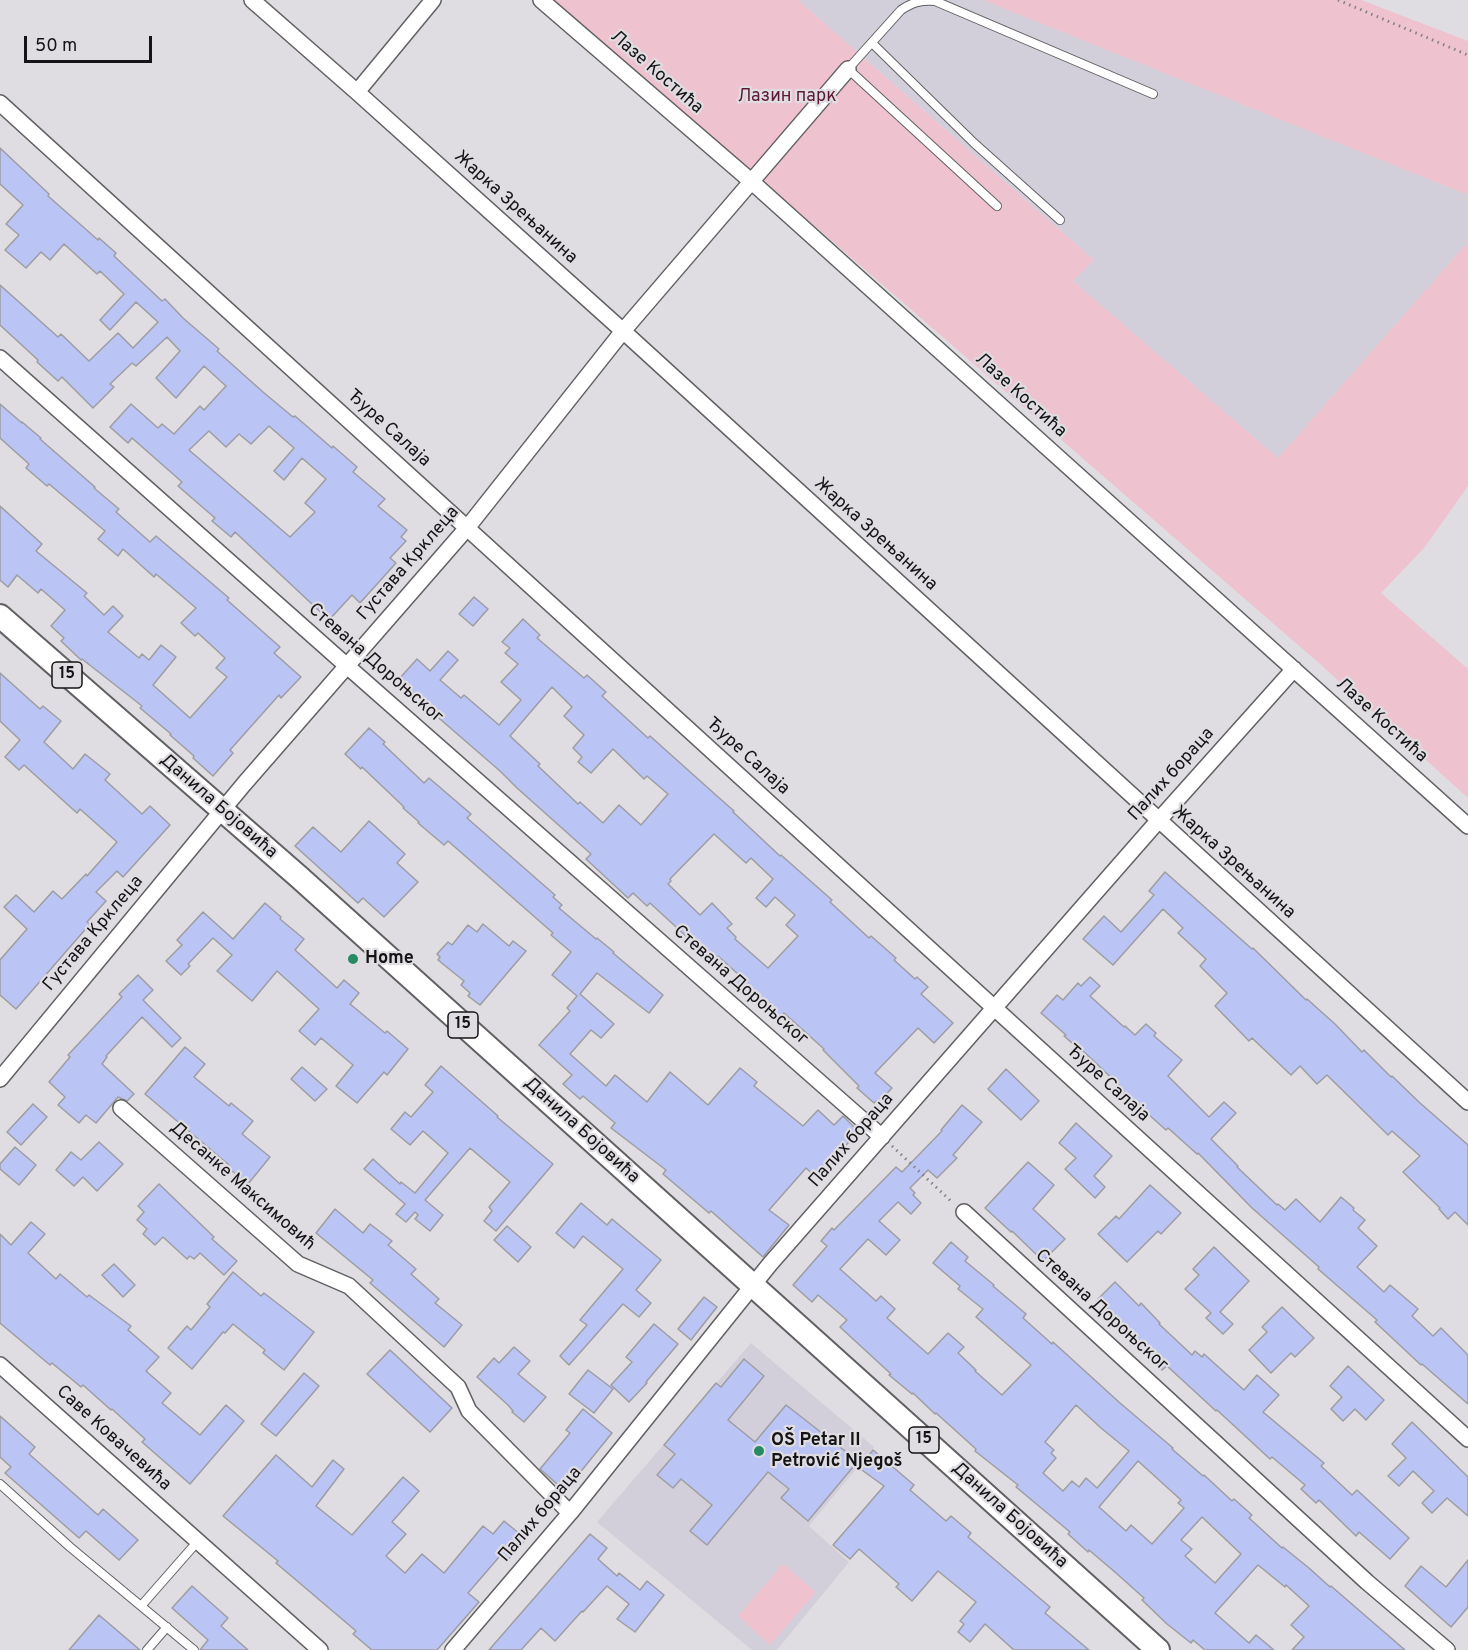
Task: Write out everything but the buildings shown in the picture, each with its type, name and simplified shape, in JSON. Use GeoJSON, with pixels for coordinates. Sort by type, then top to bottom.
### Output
{"type":"FeatureCollection","features":[{"type":"Feature","properties":{"kind":"main road","name":"Данила Бојовића"},"geometry":{"type":"LineString","coordinates":[[0,616],[299,877],[1158,1650]]}},
{"type":"Feature","properties":{"kind":"street","name":"Жарка Зрењанина"},"geometry":{"type":"LineString","coordinates":[[252,0],[623,331],[1468,1102]]}},
{"type":"Feature","properties":{"kind":"street"},"geometry":{"type":"LineString","coordinates":[[357,92],[433,0]]}},
{"type":"Feature","properties":{"kind":"street","name":"Лазе Костића"},"geometry":{"type":"LineString","coordinates":[[541,0],[752,182],[1468,826]]}},
{"type":"Feature","properties":{"kind":"street","name":"Густава Крклеца"},"geometry":{"type":"LineString","coordinates":[[0,1079],[222,811],[467,528],[623,331],[848,69]]}},
{"type":"Feature","properties":{"kind":"street","name":"Ђуре Салаја"},"geometry":{"type":"LineString","coordinates":[[0,103],[1468,1439]]}},
{"type":"Feature","properties":{"kind":"street","name":"Стевана Дороњског"},"geometry":{"type":"LineString","coordinates":[[0,357],[882,1137]]}},
{"type":"Feature","properties":{"kind":"street","name":"Палих бораца"},"geometry":{"type":"LineString","coordinates":[[453,1650],[570,1513],[752,1286],[1158,821],[1294,669]]}},
{"type":"Feature","properties":{"kind":"street","name":"Десанке Максимовић"},"geometry":{"type":"LineString","coordinates":[[121,1108],[298,1264],[350,1286],[458,1387],[469,1411],[570,1513]]}},
{"type":"Feature","properties":{"kind":"street","name":"Стевана Дороњског"},"geometry":{"type":"LineString","coordinates":[[964,1212],[1367,1582],[1447,1650]]}},
{"type":"Feature","properties":{"kind":"street","name":"Саве Ковачевића"},"geometry":{"type":"LineString","coordinates":[[1,1367],[320,1650]]}},
{"type":"Feature","properties":{"kind":"lane"},"geometry":{"type":"LineString","coordinates":[[997,206],[848,69],[901,10],[921,0],[935,1],[1153,94]]}},
{"type":"Feature","properties":{"kind":"lane"},"geometry":{"type":"LineString","coordinates":[[872,43],[974,143],[1060,220]]}},
{"type":"Feature","properties":{"kind":"lane"},"geometry":{"type":"LineString","coordinates":[[0,1484],[70,1547],[194,1650]]}},
{"type":"Feature","properties":{"kind":"lane"},"geometry":{"type":"LineString","coordinates":[[141,1606],[198,1541]]}},
{"type":"Feature","properties":{"kind":"lane"},"geometry":{"type":"LineString","coordinates":[[147,1650],[167,1627]]}},
{"type":"Feature","properties":{"kind":"path"},"geometry":{"type":"LineString","coordinates":[[1338,0],[1468,55]]}},
{"type":"Feature","properties":{"kind":"path"},"geometry":{"type":"LineString","coordinates":[[882,1137],[964,1212]]}},
{"type":"Feature","properties":{"kind":"shaded area"},"geometry":{"type":"Polygon","coordinates":[[[798,0],[983,0],[1468,195],[1468,242],[1278,458],[1073,281],[1094,260],[798,0]]]}},
{"type":"Feature","properties":{"kind":"shaded area"},"geometry":{"type":"Polygon","coordinates":[[[751,1343],[874,1447],[809,1526],[849,1562],[777,1650],[752,1650],[597,1522],[751,1343]]]}},
{"type":"Feature","properties":{"kind":"green space","name":"Лазин парк"},"geometry":{"type":"Polygon","coordinates":[[[554,0],[798,0],[1094,260],[1073,281],[1278,458],[1468,242],[1468,486],[1424,548],[1381,593],[1468,669],[1468,798],[1320,664],[554,0]]]}},
{"type":"Feature","properties":{"kind":"green space"},"geometry":{"type":"Polygon","coordinates":[[[983,0],[1361,0],[1468,41],[1468,195],[983,0]]]}},
{"type":"Feature","properties":{"kind":"green space"},"geometry":{"type":"Polygon","coordinates":[[[783,1564],[816,1592],[770,1645],[738,1616],[783,1564]]]}},
{"type":"Feature","properties":{"kind":"place","name":"Home"},"geometry":{"type":"Point","coordinates":[353,959]}},
{"type":"Feature","properties":{"kind":"place","name":"OŠ Petar II Petrović Njegoš"},"geometry":{"type":"Point","coordinates":[759,1451]}}]}
